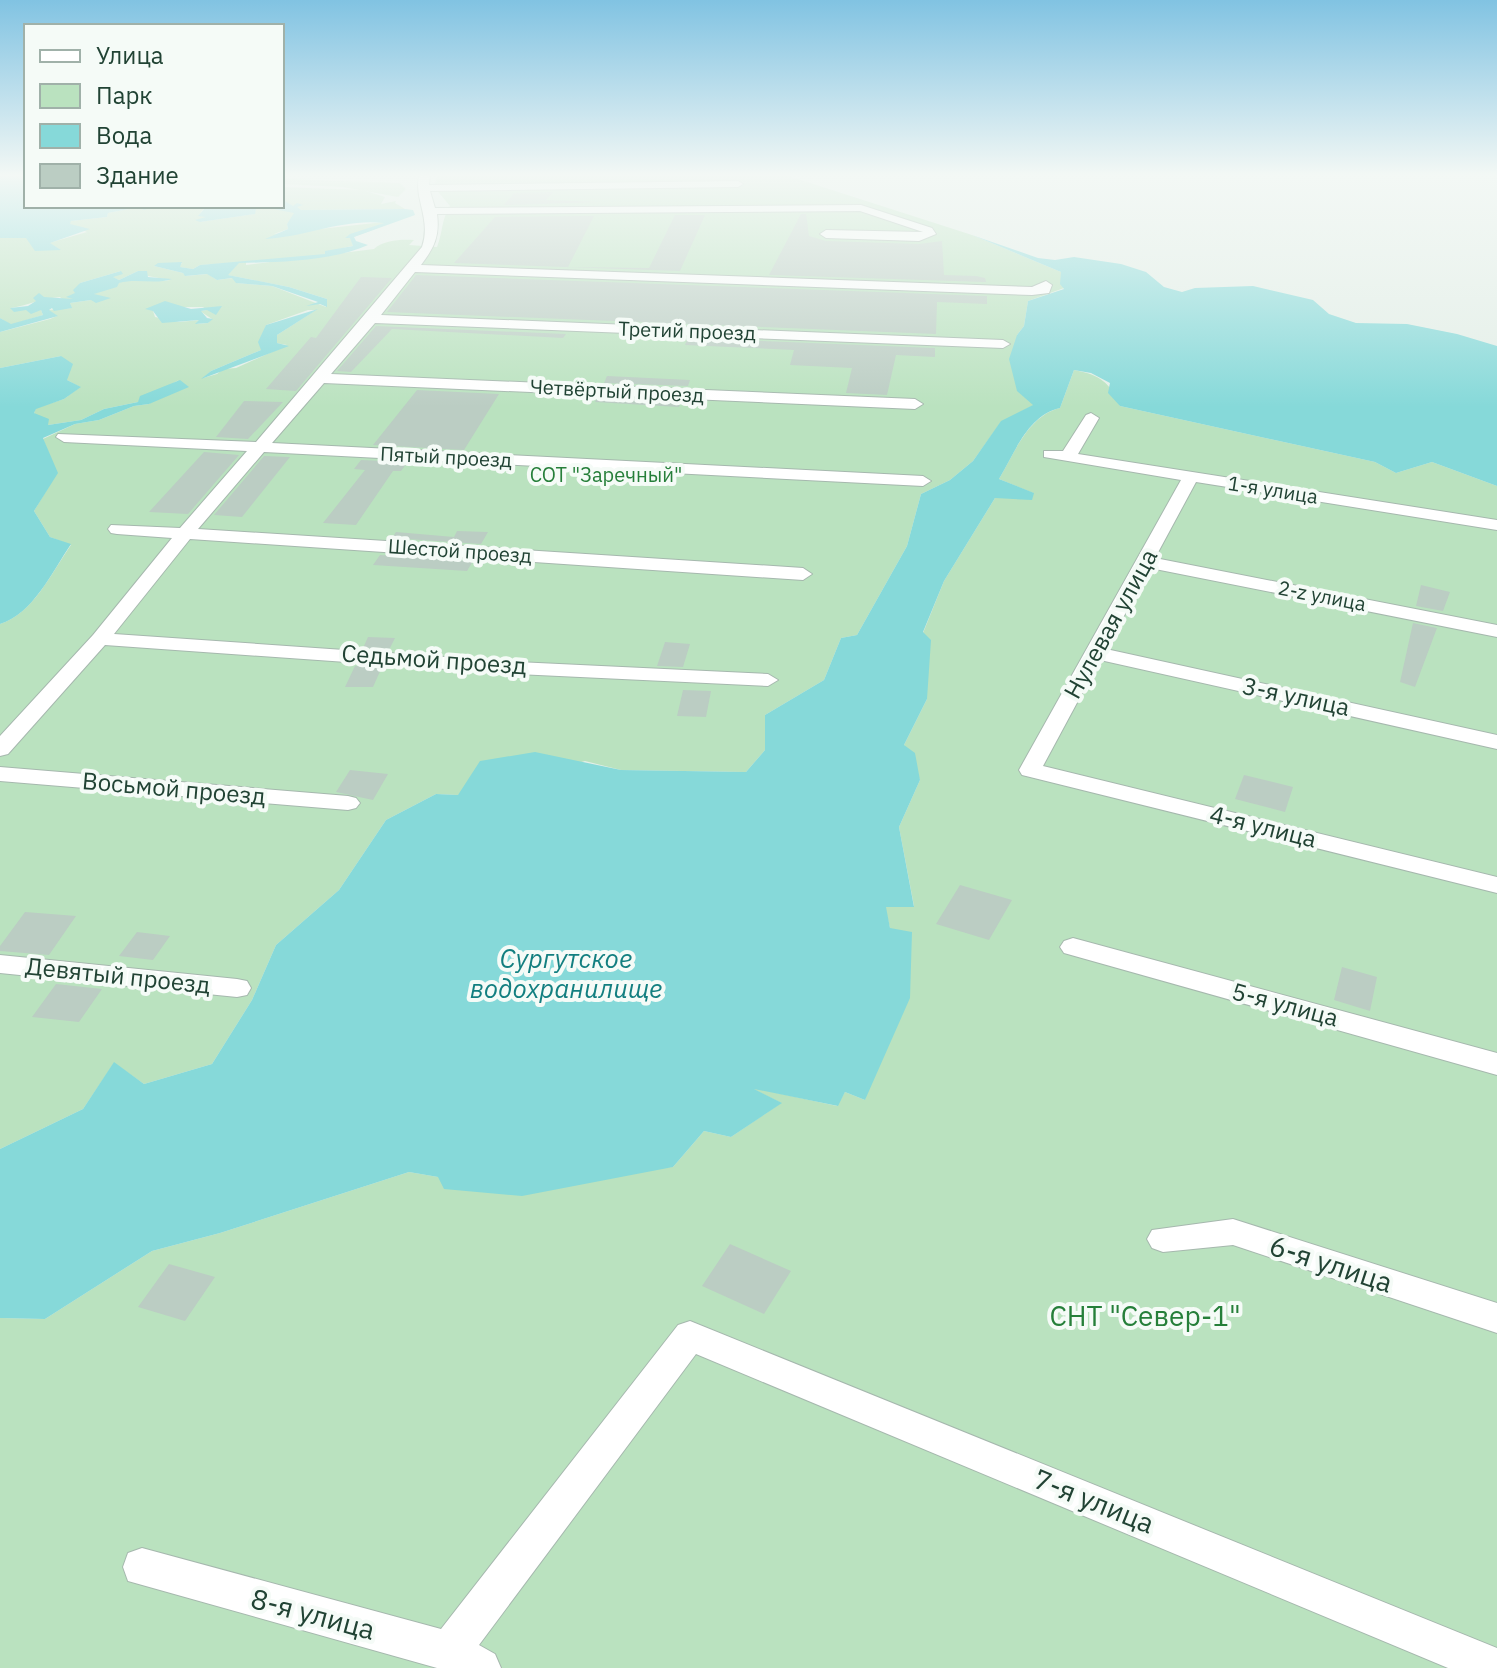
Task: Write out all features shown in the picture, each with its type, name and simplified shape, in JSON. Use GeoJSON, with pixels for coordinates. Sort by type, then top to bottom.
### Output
{"type":"FeatureCollection","features":[{"type":"Feature","properties":{"kind":"street"},"geometry":{"type":"LineString","coordinates":[[0,749],[100,639],[186,532],[371,319],[426,251]]}},
{"type":"Feature","properties":{"kind":"street"},"geometry":{"type":"LineString","coordinates":[[411,268],[1032,291],[1044,290],[1046,285]]}},
{"type":"Feature","properties":{"kind":"street","name":"Третий проезд"},"geometry":{"type":"LineString","coordinates":[[371,319],[1003,344]]}},
{"type":"Feature","properties":{"kind":"street","name":"Четвёртый проезд"},"geometry":{"type":"LineString","coordinates":[[319,378],[915,404]]}},
{"type":"Feature","properties":{"kind":"street"},"geometry":{"type":"LineString","coordinates":[[1068,457],[1091,418]]}},
{"type":"Feature","properties":{"kind":"street","name":"Пятый проезд"},"geometry":{"type":"LineString","coordinates":[[64,437],[923,481]]}},
{"type":"Feature","properties":{"kind":"street","name":"1-я улица"},"geometry":{"type":"LineString","coordinates":[[1050,454],[1497,525]]}},
{"type":"Feature","properties":{"kind":"street","name":"Нулевая улица"},"geometry":{"type":"LineString","coordinates":[[1030,770],[1147,562],[1191,476]]}},
{"type":"Feature","properties":{"kind":"street","name":"Шестой проезд"},"geometry":{"type":"LineString","coordinates":[[117,529],[803,574]]}},
{"type":"Feature","properties":{"kind":"street","name":"2-z улица"},"geometry":{"type":"LineString","coordinates":[[1147,562],[1497,631]]}},
{"type":"Feature","properties":{"kind":"street","name":"Седьмой проезд"},"geometry":{"type":"LineString","coordinates":[[100,639],[547,668],[624,676],[768,680]]}},
{"type":"Feature","properties":{"kind":"street","name":"3-я улица"},"geometry":{"type":"LineString","coordinates":[[1095,653],[1497,742]]}},
{"type":"Feature","properties":{"kind":"street","name":"4-я улица"},"geometry":{"type":"LineString","coordinates":[[1030,770],[1497,885]]}},
{"type":"Feature","properties":{"kind":"street","name":"Восьмой проезд"},"geometry":{"type":"LineString","coordinates":[[0,774],[348,803]]}},
{"type":"Feature","properties":{"kind":"street","name":"5-я улица"},"geometry":{"type":"LineString","coordinates":[[1073,947],[1497,1064]]}},
{"type":"Feature","properties":{"kind":"street","name":"Девятый проезд"},"geometry":{"type":"LineString","coordinates":[[0,964],[237,988]]}},
{"type":"Feature","properties":{"kind":"street","name":"6-я улица"},"geometry":{"type":"LineString","coordinates":[[1163,1239],[1233,1232],[1497,1318]]}},
{"type":"Feature","properties":{"kind":"street","name":"7-я улица"},"geometry":{"type":"LineString","coordinates":[[465,1660],[690,1336],[1497,1668]]}},
{"type":"Feature","properties":{"kind":"street","name":"8-я улица"},"geometry":{"type":"LineString","coordinates":[[142,1567],[465,1660]]}},
{"type":"Feature","properties":{"kind":"green space","name":"СОТ \"Заречный\""},"geometry":{"type":"Polygon","coordinates":[[[0,251],[333,251],[319,256],[360,251],[1010,251],[1061,272],[1064,288],[1028,301],[1024,326],[1017,335],[1034,405],[1001,422],[973,461],[950,480],[921,494],[907,546],[857,635],[841,638],[824,680],[765,715],[765,750],[746,772],[621,770],[585,761],[458,795],[436,794],[386,820],[339,890],[276,945],[252,1000],[212,1064],[144,1084],[114,1063],[83,1109],[0,1149],[0,624],[12,619],[32,602],[71,545],[50,537],[34,511],[57,473],[43,439],[75,424],[99,420],[134,406],[149,404],[179,380],[138,402],[104,409],[81,420],[48,425],[34,413],[36,408],[64,399],[80,387],[67,380],[61,356],[0,368],[0,332],[50,319],[57,316],[48,310],[71,308],[70,303],[91,300],[92,294],[126,280],[170,280],[138,271],[119,280],[112,277],[121,271],[80,283],[75,293],[76,299],[64,301],[60,297],[11,308],[41,310],[43,315],[11,325],[0,318],[0,251]],[[282,260],[246,262],[246,265],[282,260]],[[245,262],[200,265],[193,269],[179,267],[182,263],[154,266],[186,276],[208,274],[217,280],[233,278],[237,283],[272,286],[326,307],[327,299],[289,287],[227,275],[238,263],[245,262]],[[203,307],[153,311],[155,317],[179,322],[200,320],[197,324],[208,323],[212,319],[200,311],[207,310],[203,307]],[[316,310],[266,325],[261,350],[211,371],[203,378],[223,369],[236,368],[287,345],[276,343],[277,335],[316,310]]]}},
{"type":"Feature","properties":{"kind":"green space","name":"СНТ \"Север-1\""},"geometry":{"type":"Polygon","coordinates":[[[1074,370],[1103,381],[1120,406],[1375,462],[1396,473],[1432,462],[1497,486],[1497,1668],[0,1668],[0,1318],[45,1319],[152,1251],[220,1233],[409,1172],[438,1177],[673,1167],[704,1131],[731,1137],[781,1103],[749,1087],[837,1106],[845,1092],[865,1100],[890,928],[885,907],[914,906],[899,827],[920,780],[904,745],[927,699],[923,633],[944,581],[995,498],[1033,493],[999,479],[1031,427],[1049,412],[1060,408],[1074,370]]]}},
{"type":"Feature","properties":{"kind":"water"},"geometry":{"type":"Polygon","coordinates":[[[325,251],[353,251],[303,260],[239,263],[228,275],[289,287],[327,299],[327,307],[320,304],[306,306],[318,302],[272,286],[236,283],[232,278],[217,280],[207,274],[185,276],[154,266],[158,263],[182,262],[180,267],[193,269],[200,265],[325,254],[325,251]]]}},
{"type":"Feature","properties":{"kind":"water","name":"Сургутское водохранилище"},"geometry":{"type":"Polygon","coordinates":[[[1010,251],[1038,258],[1055,260],[1074,257],[1121,264],[1146,272],[1164,287],[1182,292],[1195,288],[1253,286],[1313,300],[1329,314],[1356,323],[1407,324],[1497,346],[1497,486],[1432,462],[1396,473],[1375,462],[1120,406],[1108,393],[1110,383],[1091,373],[1074,370],[1060,408],[1039,418],[1031,426],[999,479],[1034,493],[1032,500],[995,498],[944,581],[923,632],[931,640],[927,699],[904,745],[915,753],[920,780],[899,827],[914,907],[886,907],[890,928],[912,932],[910,998],[865,1100],[845,1092],[838,1106],[754,1089],[782,1103],[731,1137],[704,1131],[673,1167],[522,1196],[444,1189],[438,1177],[409,1172],[220,1233],[152,1251],[45,1319],[0,1318],[0,1149],[83,1109],[114,1062],[144,1084],[212,1064],[252,1000],[276,945],[339,890],[386,820],[436,794],[458,795],[480,761],[535,752],[621,770],[746,772],[765,750],[765,715],[824,680],[841,638],[857,635],[907,546],[921,494],[950,480],[973,461],[1001,421],[1033,405],[1017,391],[1009,359],[1017,335],[1024,326],[1028,301],[1064,289],[1060,284],[1061,272],[1010,251]]]}},
{"type":"Feature","properties":{"kind":"water"},"geometry":{"type":"Polygon","coordinates":[[[121,271],[123,274],[113,277],[119,280],[138,271],[147,271],[148,277],[172,279],[119,283],[117,287],[94,294],[111,298],[96,303],[91,300],[70,303],[72,308],[54,311],[52,308],[49,310],[58,316],[0,332],[0,318],[11,324],[43,315],[41,310],[31,314],[26,310],[14,312],[10,308],[28,306],[36,301],[33,298],[39,293],[44,297],[73,299],[66,297],[75,293],[73,290],[80,283],[121,271]]]}},
{"type":"Feature","properties":{"kind":"water"},"geometry":{"type":"Polygon","coordinates":[[[165,301],[191,309],[222,306],[216,315],[207,310],[201,311],[207,318],[213,319],[208,323],[195,324],[199,320],[162,323],[153,311],[145,309],[165,301]]]}},
{"type":"Feature","properties":{"kind":"water"},"geometry":{"type":"Polygon","coordinates":[[[318,309],[277,335],[277,343],[289,346],[201,379],[211,371],[261,350],[258,342],[266,325],[318,309]]]}},
{"type":"Feature","properties":{"kind":"water"},"geometry":{"type":"Polygon","coordinates":[[[61,356],[73,364],[67,380],[81,387],[64,399],[36,409],[34,413],[49,419],[48,425],[81,420],[104,409],[138,402],[140,396],[180,380],[189,387],[149,404],[134,406],[99,420],[75,424],[43,438],[58,473],[34,511],[50,537],[71,544],[32,602],[12,619],[0,624],[0,368],[61,356]]]}},
{"type":"Feature","properties":{"kind":"building"},"geometry":{"type":"Polygon","coordinates":[[[465,251],[576,251],[568,267],[649,268],[657,251],[689,251],[680,271],[454,263],[465,251]]]}},
{"type":"Feature","properties":{"kind":"building"},"geometry":{"type":"Polygon","coordinates":[[[782,251],[943,251],[944,275],[976,276],[985,278],[986,282],[769,275],[782,251]]]}},
{"type":"Feature","properties":{"kind":"building"},"geometry":{"type":"Polygon","coordinates":[[[416,275],[987,296],[987,304],[937,302],[936,334],[387,312],[416,275]]]}},
{"type":"Feature","properties":{"kind":"building"},"geometry":{"type":"Polygon","coordinates":[[[361,277],[392,278],[296,391],[266,389],[311,337],[316,338],[361,277]]]}},
{"type":"Feature","properties":{"kind":"building"},"geometry":{"type":"Polygon","coordinates":[[[376,326],[566,334],[563,338],[392,329],[351,372],[337,371],[376,326]]]}},
{"type":"Feature","properties":{"kind":"building"},"geometry":{"type":"Polygon","coordinates":[[[688,338],[935,348],[935,357],[896,355],[887,395],[846,393],[852,368],[790,365],[794,350],[685,345],[688,338]]]}},
{"type":"Feature","properties":{"kind":"building"},"geometry":{"type":"Polygon","coordinates":[[[607,376],[690,380],[688,386],[604,383],[607,376]]]}},
{"type":"Feature","properties":{"kind":"building"},"geometry":{"type":"Polygon","coordinates":[[[417,390],[499,394],[464,450],[373,445],[417,390]]]}},
{"type":"Feature","properties":{"kind":"building"},"geometry":{"type":"Polygon","coordinates":[[[597,398],[681,402],[679,407],[595,402],[597,398]]]}},
{"type":"Feature","properties":{"kind":"building"},"geometry":{"type":"Polygon","coordinates":[[[244,401],[283,402],[248,439],[216,437],[244,401]]]}},
{"type":"Feature","properties":{"kind":"building"},"geometry":{"type":"Polygon","coordinates":[[[204,452],[239,455],[188,514],[149,512],[204,452]]]}},
{"type":"Feature","properties":{"kind":"building"},"geometry":{"type":"Polygon","coordinates":[[[264,456],[290,457],[242,517],[214,515],[264,456]]]}},
{"type":"Feature","properties":{"kind":"building"},"geometry":{"type":"Polygon","coordinates":[[[361,460],[408,462],[401,471],[393,471],[356,525],[323,523],[365,470],[354,469],[361,460]]]}},
{"type":"Feature","properties":{"kind":"building"},"geometry":{"type":"Polygon","coordinates":[[[457,531],[488,532],[481,544],[392,538],[396,532],[454,537],[457,531]]]}},
{"type":"Feature","properties":{"kind":"building"},"geometry":{"type":"Polygon","coordinates":[[[380,555],[473,561],[467,571],[373,565],[380,555]]]}},
{"type":"Feature","properties":{"kind":"building"},"geometry":{"type":"Polygon","coordinates":[[[1421,585],[1450,592],[1443,611],[1416,606],[1421,585]]]}},
{"type":"Feature","properties":{"kind":"building"},"geometry":{"type":"Polygon","coordinates":[[[1413,623],[1437,628],[1415,687],[1400,682],[1413,623]]]}},
{"type":"Feature","properties":{"kind":"building"},"geometry":{"type":"Polygon","coordinates":[[[368,637],[395,638],[389,650],[363,648],[368,637]]]}},
{"type":"Feature","properties":{"kind":"building"},"geometry":{"type":"Polygon","coordinates":[[[665,642],[690,644],[683,667],[657,666],[665,642]]]}},
{"type":"Feature","properties":{"kind":"building"},"geometry":{"type":"Polygon","coordinates":[[[355,666],[382,667],[373,687],[345,687],[355,666]]]}},
{"type":"Feature","properties":{"kind":"building"},"geometry":{"type":"Polygon","coordinates":[[[683,690],[711,691],[706,717],[677,716],[683,690]]]}},
{"type":"Feature","properties":{"kind":"building"},"geometry":{"type":"Polygon","coordinates":[[[350,770],[388,774],[373,800],[336,792],[350,770]]]}},
{"type":"Feature","properties":{"kind":"building"},"geometry":{"type":"Polygon","coordinates":[[[1244,775],[1293,787],[1285,812],[1235,799],[1244,775]]]}},
{"type":"Feature","properties":{"kind":"building"},"geometry":{"type":"Polygon","coordinates":[[[960,885],[1012,900],[989,940],[936,924],[960,885]]]}},
{"type":"Feature","properties":{"kind":"building"},"geometry":{"type":"Polygon","coordinates":[[[25,912],[76,916],[49,955],[0,951],[0,946],[25,912]]]}},
{"type":"Feature","properties":{"kind":"building"},"geometry":{"type":"Polygon","coordinates":[[[137,932],[170,936],[153,960],[119,956],[137,932]]]}},
{"type":"Feature","properties":{"kind":"building"},"geometry":{"type":"Polygon","coordinates":[[[1342,967],[1377,977],[1370,1011],[1334,1000],[1342,967]]]}},
{"type":"Feature","properties":{"kind":"building"},"geometry":{"type":"Polygon","coordinates":[[[56,984],[102,989],[79,1022],[32,1017],[56,984]]]}},
{"type":"Feature","properties":{"kind":"building"},"geometry":{"type":"Polygon","coordinates":[[[730,1244],[791,1271],[764,1314],[702,1286],[730,1244]]]}},
{"type":"Feature","properties":{"kind":"building"},"geometry":{"type":"Polygon","coordinates":[[[169,1264],[215,1277],[185,1321],[138,1307],[169,1264]]]}}]}
